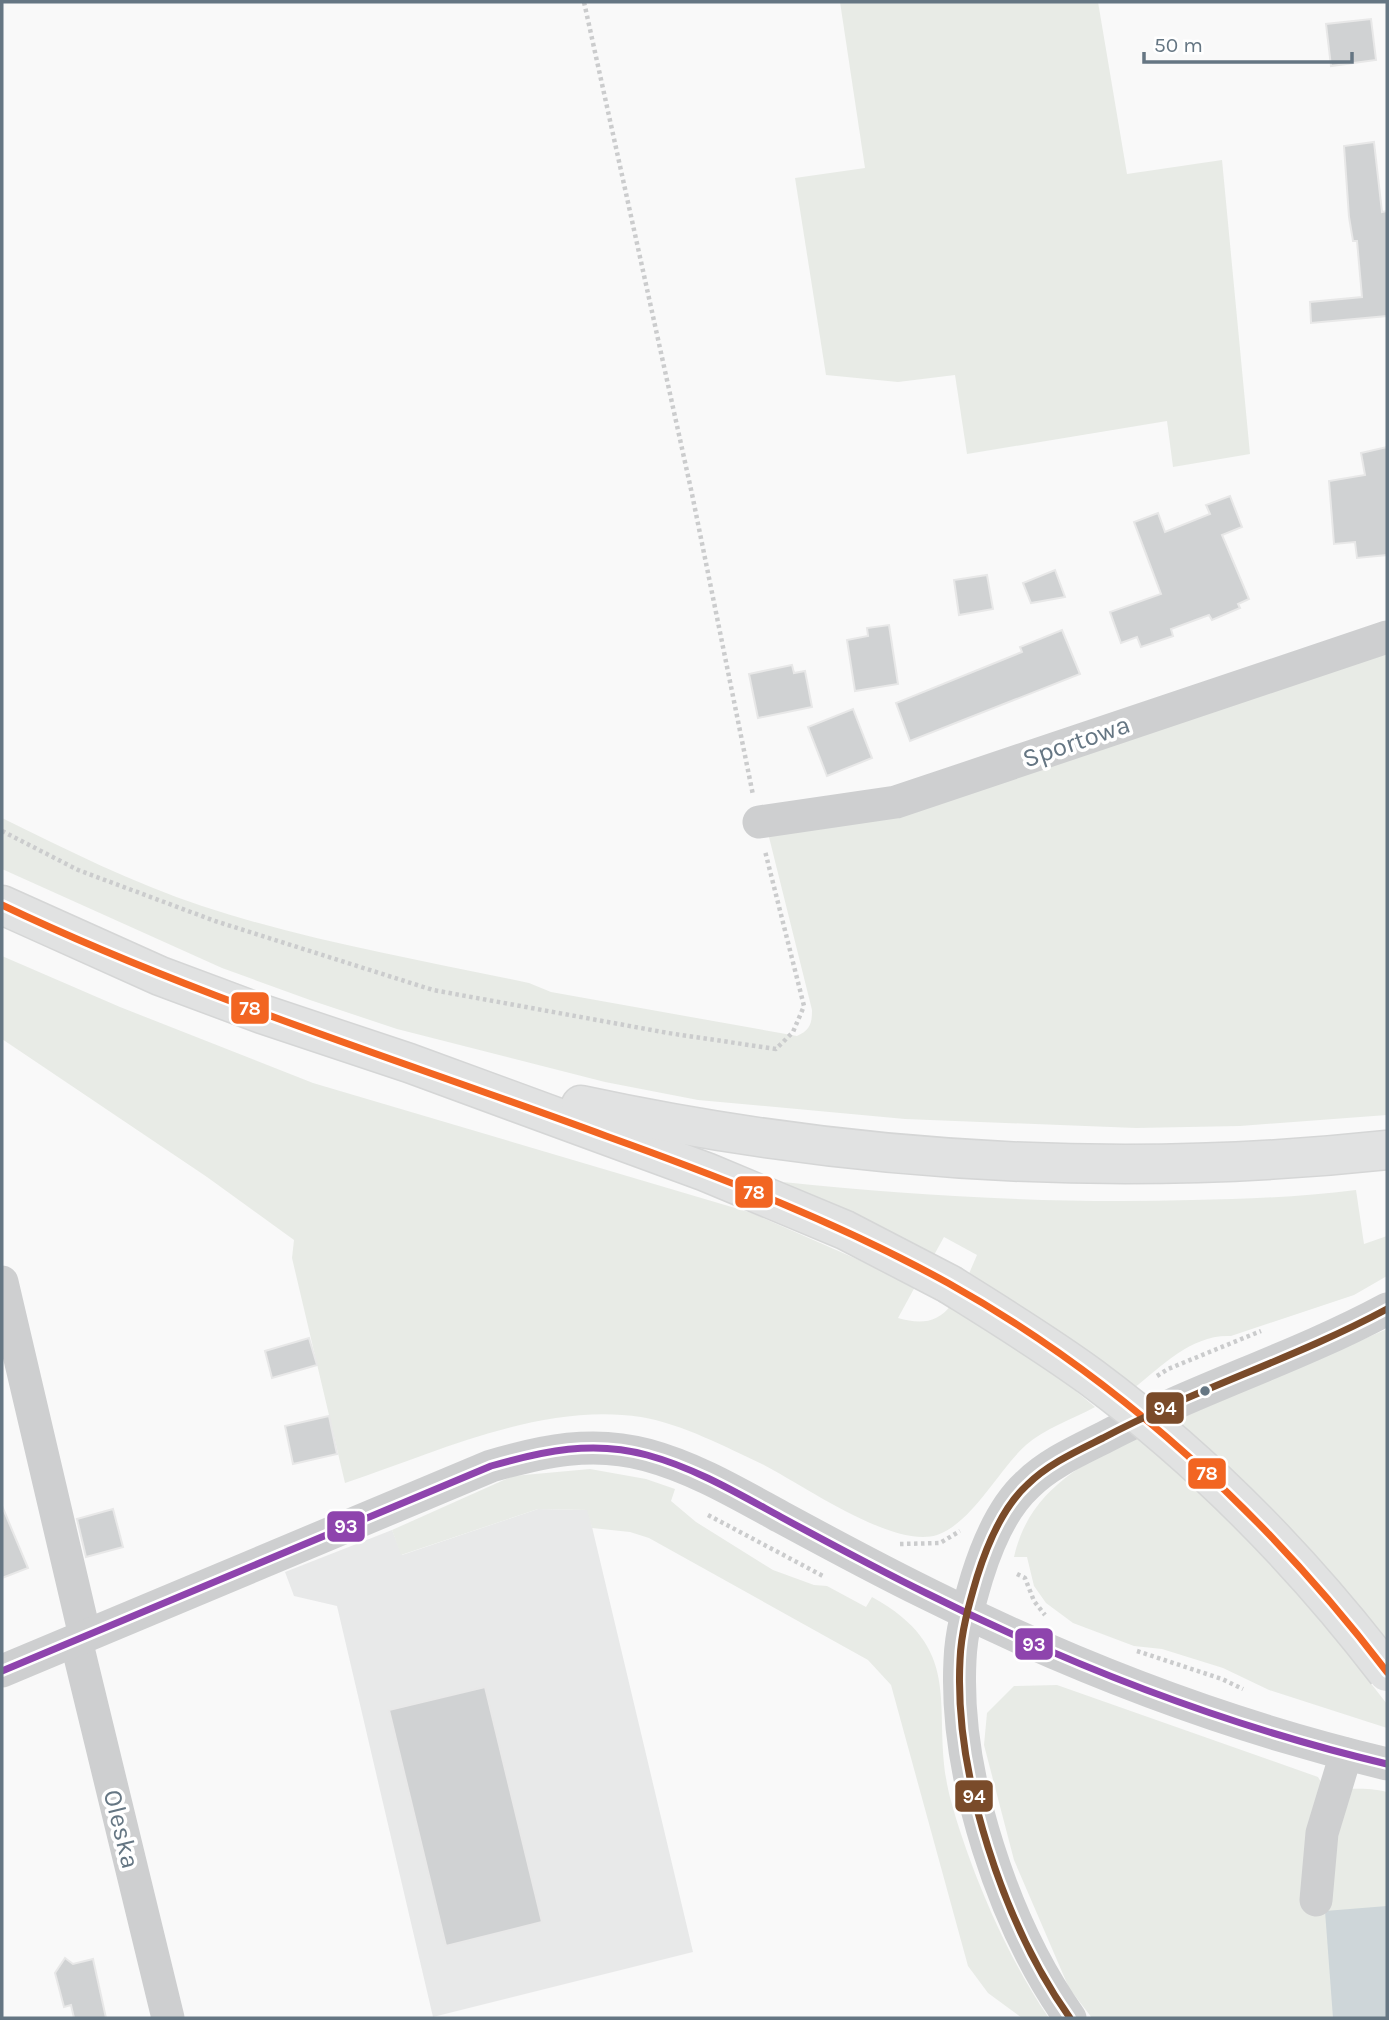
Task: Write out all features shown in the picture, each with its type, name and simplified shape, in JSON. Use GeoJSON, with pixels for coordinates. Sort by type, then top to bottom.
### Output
{"type":"FeatureCollection","features":[{"type":"Feature","properties":{"kind":"highway"},"geometry":{"type":"LineString","coordinates":[[2,905],[160,975],[262,1014],[409,1063],[706,1172],[845,1230],[949,1284],[1090,1377],[1203,1469],[1303,1571],[1387,1672]]}},
{"type":"Feature","properties":{"kind":"highway"},"geometry":{"type":"LineString","coordinates":[[409,1063],[690,1128],[814,1147],[920,1157],[1166,1164],[1387,1150]]}},
{"type":"Feature","properties":{"kind":"street","name":"Sportowa"},"geometry":{"type":"LineString","coordinates":[[759,822],[897,802],[1387,637]]}},
{"type":"Feature","properties":{"kind":"street","name":"Oleska"},"geometry":{"type":"LineString","coordinates":[[2,1282],[168,2018]]}},
{"type":"Feature","properties":{"kind":"street"},"geometry":{"type":"LineString","coordinates":[[1070,2018],[1018,1931],[973,1798],[960,1660],[967,1614],[990,1542],[1011,1503],[1044,1471],[1129,1424],[1387,1309]]}},
{"type":"Feature","properties":{"kind":"street"},"geometry":{"type":"LineString","coordinates":[[2,1671],[491,1466],[545,1450],[581,1447],[646,1455],[700,1473],[967,1614],[1069,1660],[1174,1701],[1387,1764]]}},
{"type":"Feature","properties":{"kind":"street"},"geometry":{"type":"LineString","coordinates":[[1316,1900],[1322,1833],[1346,1754]]}},
{"type":"Feature","properties":{"kind":"path"},"geometry":{"type":"LineString","coordinates":[[2,831],[78,870],[215,921],[433,990],[668,1033],[776,1049],[793,1032],[804,1006],[759,822],[692,494],[584,2]]}},
{"type":"Feature","properties":{"kind":"path"},"geometry":{"type":"LineString","coordinates":[[1017,1574],[1025,1578],[1034,1601],[1055,1622]]}},
{"type":"Feature","properties":{"kind":"path"},"geometry":{"type":"LineString","coordinates":[[1124,1650],[1148,1653],[1222,1679],[1254,1694]]}},
{"type":"Feature","properties":{"kind":"shaded area"},"geometry":{"type":"Polygon","coordinates":[[[840,2],[1098,2],[1127,174],[1222,160],[1250,454],[1173,467],[1167,421],[967,454],[955,375],[898,382],[826,375],[795,178],[865,168],[840,2]]]}},
{"type":"Feature","properties":{"kind":"shaded area"},"geometry":{"type":"Polygon","coordinates":[[[1387,649],[1387,1115],[1240,1126],[1136,1128],[905,1119],[698,1100],[605,1082],[397,1029],[222,968],[2,869],[2,818],[151,887],[202,906],[282,930],[529,983],[551,992],[797,1036],[809,1026],[812,1010],[767,829],[1387,649]]]}},
{"type":"Feature","properties":{"kind":"shaded area"},"geometry":{"type":"Polygon","coordinates":[[[2,956],[120,1007],[313,1083],[752,1213],[916,1285],[898,1318],[927,1321],[940,1316],[951,1305],[1048,1368],[1095,1407],[1033,1439],[1016,1455],[973,1508],[950,1529],[937,1535],[919,1537],[897,1533],[873,1524],[824,1500],[764,1465],[719,1444],[672,1425],[641,1417],[604,1414],[528,1423],[453,1445],[345,1483],[292,1258],[294,1240],[207,1177],[2,1039],[2,956]]]}},
{"type":"Feature","properties":{"kind":"shaded area"},"geometry":{"type":"Polygon","coordinates":[[[783,1182],[936,1195],[1089,1201],[1254,1198],[1356,1190],[1364,1244],[1387,1236],[1387,1276],[1354,1295],[1231,1336],[1203,1340],[1178,1353],[1134,1388],[968,1276],[977,1255],[944,1237],[934,1255],[783,1182]]]}},
{"type":"Feature","properties":{"kind":"shaded area"},"geometry":{"type":"Polygon","coordinates":[[[1387,1329],[1387,1643],[1174,1421],[1387,1329]]]}},
{"type":"Feature","properties":{"kind":"shaded area"},"geometry":{"type":"Polygon","coordinates":[[[1137,1434],[1268,1552],[1387,1704],[1387,1728],[1269,1690],[1223,1668],[1162,1649],[1134,1646],[1073,1623],[1046,1603],[1034,1586],[1027,1557],[1014,1557],[1021,1534],[1032,1514],[1060,1482],[1137,1434]]]}},
{"type":"Feature","properties":{"kind":"shaded area"},"geometry":{"type":"Polygon","coordinates":[[[590,1469],[646,1479],[675,1489],[671,1501],[696,1522],[773,1570],[814,1585],[827,1586],[866,1607],[872,1597],[903,1618],[923,1640],[935,1663],[940,1687],[945,1770],[959,1828],[1005,1942],[1049,2018],[1022,2018],[988,1993],[968,1966],[891,1685],[868,1660],[649,1538],[630,1532],[592,1528],[587,1510],[538,1509],[401,1555],[392,1530],[513,1476],[590,1469]]]}},
{"type":"Feature","properties":{"kind":"shaded area"},"geometry":{"type":"Polygon","coordinates":[[[538,1509],[588,1510],[693,1952],[433,2017],[337,1606],[294,1596],[285,1572],[392,1530],[402,1555],[538,1509]]]}},
{"type":"Feature","properties":{"kind":"shaded area"},"geometry":{"type":"Polygon","coordinates":[[[1057,1685],[1318,1777],[1324,1787],[1387,1792],[1387,2018],[1092,2018],[1069,1988],[1014,1860],[984,1745],[987,1713],[1014,1686],[1057,1685]]]}},
{"type":"Feature","properties":{"kind":"shaded area"},"geometry":{"type":"Polygon","coordinates":[[[1387,1906],[1387,2018],[1333,2018],[1325,1911],[1387,1906]]]}},
{"type":"Feature","properties":{"kind":"building"},"geometry":{"type":"Polygon","coordinates":[[[1371,19],[1376,60],[1331,66],[1326,24],[1371,19]]]}},
{"type":"Feature","properties":{"kind":"building"},"geometry":{"type":"Polygon","coordinates":[[[1374,142],[1382,212],[1387,211],[1387,316],[1311,323],[1310,302],[1362,297],[1357,241],[1353,241],[1349,217],[1344,146],[1374,142]]]}},
{"type":"Feature","properties":{"kind":"building"},"geometry":{"type":"Polygon","coordinates":[[[1387,447],[1387,555],[1357,558],[1355,542],[1334,544],[1329,481],[1365,475],[1361,453],[1387,447]]]}},
{"type":"Feature","properties":{"kind":"building"},"geometry":{"type":"Polygon","coordinates":[[[1230,496],[1242,527],[1222,535],[1249,599],[1238,604],[1240,608],[1212,620],[1209,615],[1171,629],[1173,636],[1141,647],[1137,637],[1121,643],[1110,612],[1161,594],[1134,522],[1158,513],[1165,532],[1210,514],[1206,505],[1230,496]]]}},
{"type":"Feature","properties":{"kind":"building"},"geometry":{"type":"Polygon","coordinates":[[[1055,570],[1065,597],[1031,603],[1023,583],[1055,570]]]}},
{"type":"Feature","properties":{"kind":"building"},"geometry":{"type":"Polygon","coordinates":[[[987,575],[993,609],[959,615],[954,580],[987,575]]]}},
{"type":"Feature","properties":{"kind":"building"},"geometry":{"type":"Polygon","coordinates":[[[889,625],[898,684],[855,691],[847,640],[868,636],[867,628],[889,625]]]}},
{"type":"Feature","properties":{"kind":"building"},"geometry":{"type":"Polygon","coordinates":[[[1062,630],[1080,674],[910,741],[896,703],[1022,652],[1020,647],[1062,630]]]}},
{"type":"Feature","properties":{"kind":"building"},"geometry":{"type":"Polygon","coordinates":[[[792,665],[794,673],[805,671],[812,707],[758,718],[749,674],[792,665]]]}},
{"type":"Feature","properties":{"kind":"building"},"geometry":{"type":"Polygon","coordinates":[[[853,709],[872,758],[827,776],[808,727],[853,709]]]}},
{"type":"Feature","properties":{"kind":"building"},"geometry":{"type":"Polygon","coordinates":[[[309,1338],[317,1365],[272,1378],[265,1351],[309,1338]]]}},
{"type":"Feature","properties":{"kind":"building"},"geometry":{"type":"Polygon","coordinates":[[[329,1416],[337,1454],[293,1464],[285,1426],[329,1416]]]}},
{"type":"Feature","properties":{"kind":"building"},"geometry":{"type":"Polygon","coordinates":[[[2,1506],[28,1568],[2,1578],[2,1506]]]}},
{"type":"Feature","properties":{"kind":"building"},"geometry":{"type":"Polygon","coordinates":[[[113,1509],[123,1547],[86,1557],[77,1519],[113,1509]]]}},
{"type":"Feature","properties":{"kind":"building"},"geometry":{"type":"Polygon","coordinates":[[[485,1687],[542,1922],[446,1946],[389,1710],[485,1687]]]}},
{"type":"Feature","properties":{"kind":"building"},"geometry":{"type":"Polygon","coordinates":[[[65,1958],[73,1964],[93,1959],[106,2018],[74,2018],[71,2005],[64,2007],[55,1973],[65,1958]]]}},
{"type":"Feature","properties":{"kind":"transit line","name":"78"},"geometry":{"type":"LineString","coordinates":[[2,905],[76,939],[226,999],[737,1185],[823,1221],[948,1283],[1072,1362],[1131,1407],[1187,1455],[1292,1559],[1387,1672]]}},
{"type":"Feature","properties":{"kind":"transit line","name":"94"},"geometry":{"type":"LineString","coordinates":[[1070,2018],[1046,1981],[1005,1894],[988,1847],[965,1751],[960,1705],[961,1650],[971,1597],[991,1540],[1018,1494],[1035,1477],[1063,1458],[1138,1420],[1317,1343],[1387,1309]]}},
{"type":"Feature","properties":{"kind":"transit line","name":"93"},"geometry":{"type":"LineString","coordinates":[[2,1671],[491,1466],[568,1449],[607,1448],[665,1460],[699,1474],[926,1593],[1094,1670],[1268,1732],[1387,1764]]}}]}
